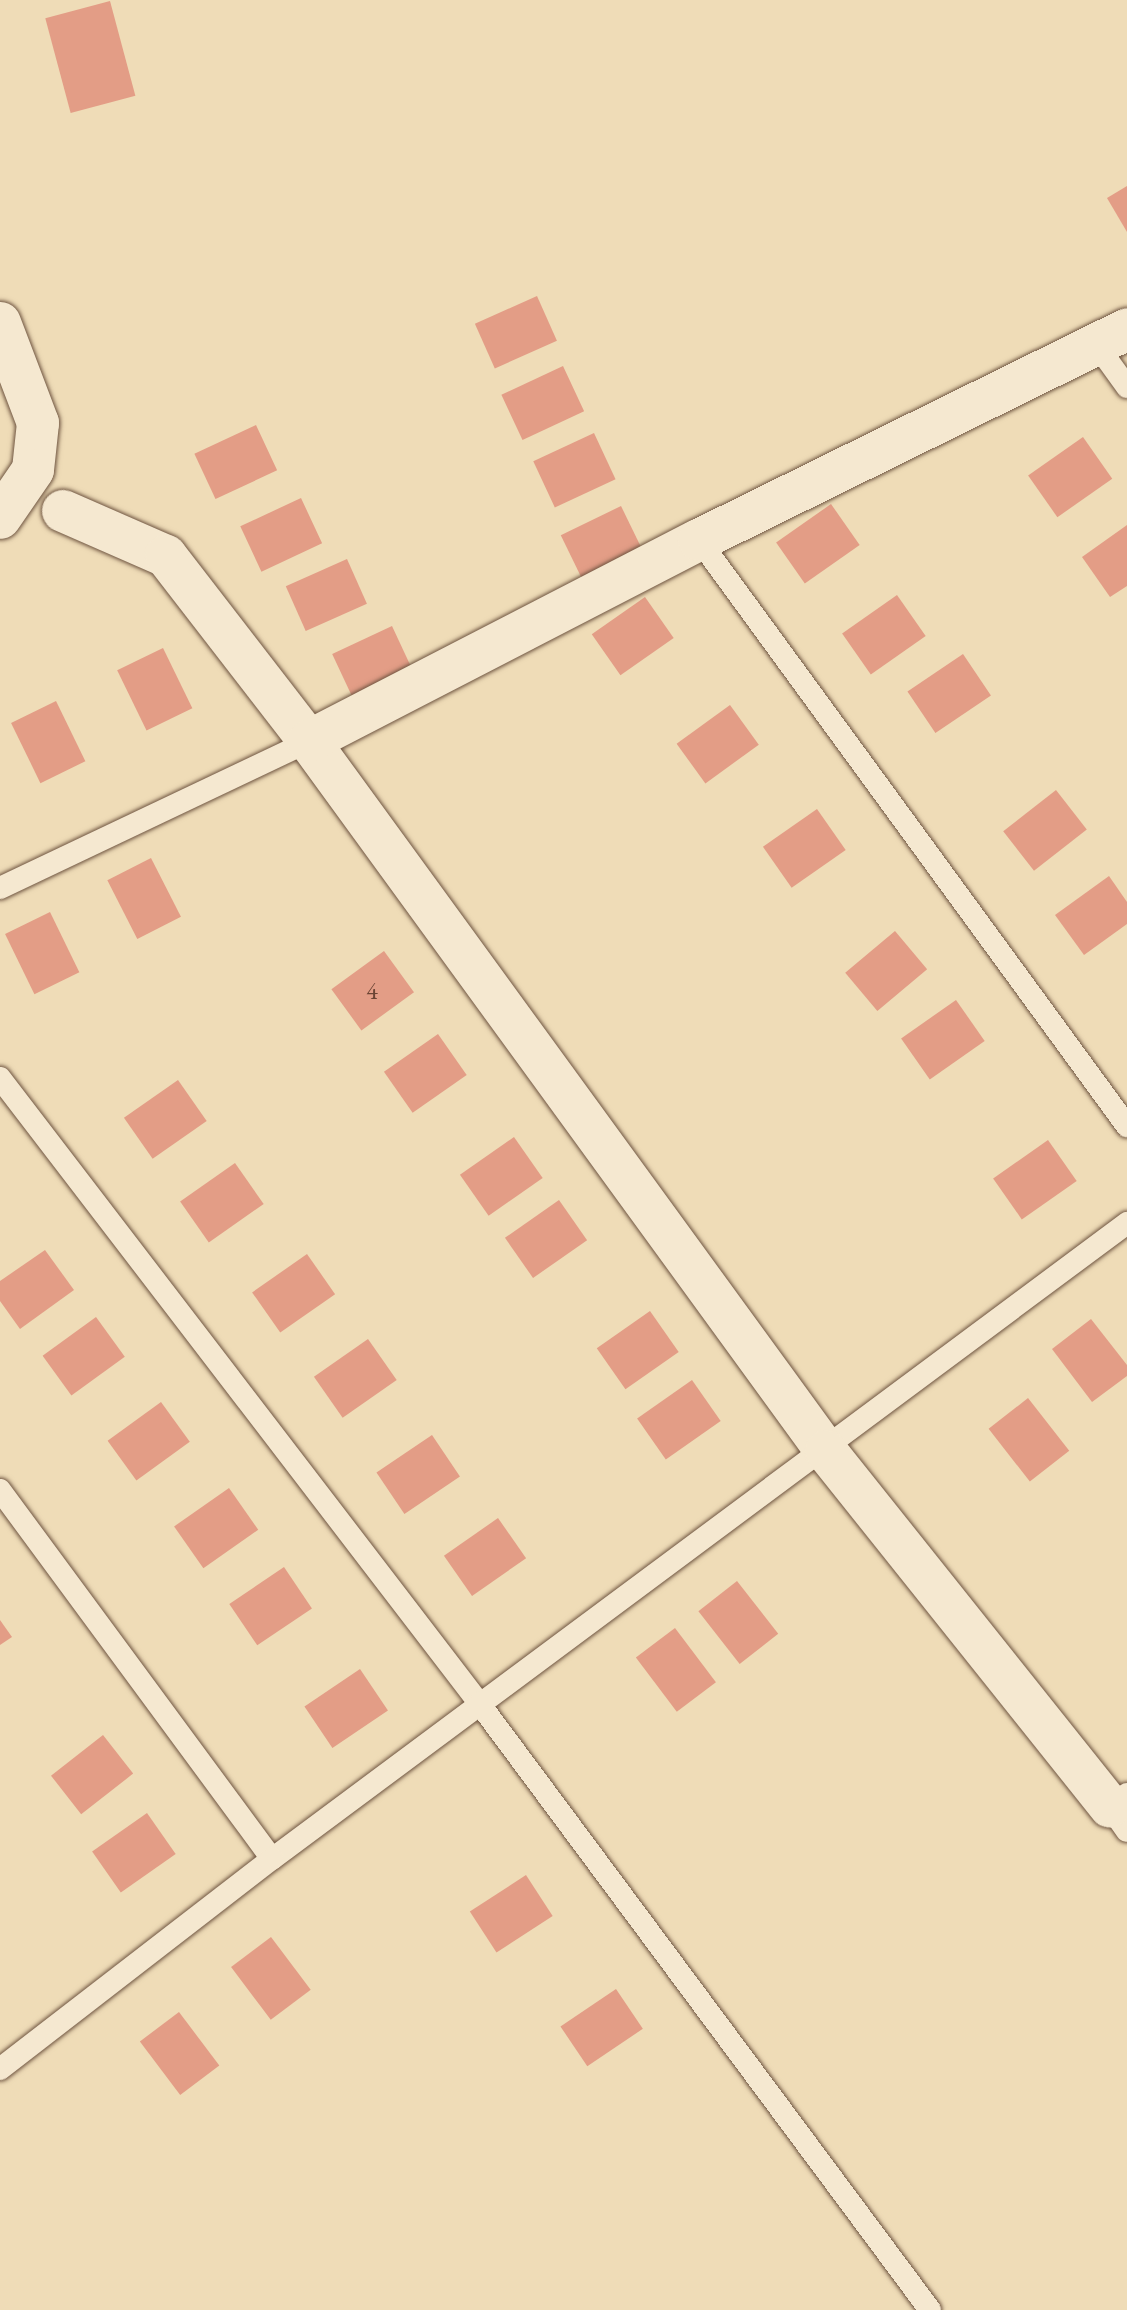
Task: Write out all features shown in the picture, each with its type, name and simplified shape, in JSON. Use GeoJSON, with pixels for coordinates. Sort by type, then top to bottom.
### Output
{"type":"FeatureCollection","features":[{"type":"Feature","properties":{"kind":"street"},"geometry":{"type":"LineString","coordinates":[[0,323],[38,423],[33,470],[0,518]]}},
{"type":"Feature","properties":{"kind":"street"},"geometry":{"type":"LineString","coordinates":[[309,741],[699,540],[1111,337]]}},
{"type":"Feature","properties":{"kind":"street"},"geometry":{"type":"LineString","coordinates":[[63,511],[166,556],[309,741],[826,1451],[1121,1811]]}},
{"type":"Feature","properties":{"kind":"lane"},"geometry":{"type":"LineString","coordinates":[[1111,337],[1127,387]]}},
{"type":"Feature","properties":{"kind":"lane"},"geometry":{"type":"LineString","coordinates":[[699,540],[1127,1126]]}},
{"type":"Feature","properties":{"kind":"lane"},"geometry":{"type":"LineString","coordinates":[[0,888],[309,741]]}},
{"type":"Feature","properties":{"kind":"lane"},"geometry":{"type":"LineString","coordinates":[[0,1078],[479,1703],[930,2310]]}},
{"type":"Feature","properties":{"kind":"lane"},"geometry":{"type":"LineString","coordinates":[[0,2069],[479,1703],[826,1451],[1127,1223]]}},
{"type":"Feature","properties":{"kind":"lane"},"geometry":{"type":"LineString","coordinates":[[0,1490],[272,1859]]}},
{"type":"Feature","properties":{"kind":"building"},"geometry":{"type":"Polygon","coordinates":[[[110,1],[135,96],[71,113],[45,18],[110,1]]]}},
{"type":"Feature","properties":{"kind":"building"},"geometry":{"type":"Polygon","coordinates":[[[1127,186],[1127,232],[1107,198],[1127,186]]]}},
{"type":"Feature","properties":{"kind":"building"},"geometry":{"type":"Polygon","coordinates":[[[537,296],[557,341],[495,368],[475,324],[537,296]]]}},
{"type":"Feature","properties":{"kind":"building"},"geometry":{"type":"Polygon","coordinates":[[[563,366],[584,411],[523,440],[501,395],[563,366]]]}},
{"type":"Feature","properties":{"kind":"building"},"geometry":{"type":"Polygon","coordinates":[[[256,425],[277,470],[216,499],[194,454],[256,425]]]}},
{"type":"Feature","properties":{"kind":"building"},"geometry":{"type":"Polygon","coordinates":[[[594,433],[616,479],[555,508],[533,461],[594,433]]]}},
{"type":"Feature","properties":{"kind":"building"},"geometry":{"type":"Polygon","coordinates":[[[1083,437],[1112,479],[1057,517],[1028,475],[1083,437]]]}},
{"type":"Feature","properties":{"kind":"building"},"geometry":{"type":"Polygon","coordinates":[[[301,498],[322,543],[261,572],[240,526],[301,498]]]}},
{"type":"Feature","properties":{"kind":"building"},"geometry":{"type":"Polygon","coordinates":[[[831,504],[860,545],[805,583],[776,542],[831,504]]]}},
{"type":"Feature","properties":{"kind":"building"},"geometry":{"type":"Polygon","coordinates":[[[621,506],[643,551],[583,580],[561,535],[621,506]]]}},
{"type":"Feature","properties":{"kind":"building"},"geometry":{"type":"Polygon","coordinates":[[[1127,525],[1127,586],[1110,597],[1082,557],[1127,525]]]}},
{"type":"Feature","properties":{"kind":"building"},"geometry":{"type":"Polygon","coordinates":[[[347,559],[367,604],[306,631],[286,586],[347,559]]]}},
{"type":"Feature","properties":{"kind":"building"},"geometry":{"type":"Polygon","coordinates":[[[897,595],[926,636],[871,674],[842,633],[897,595]]]}},
{"type":"Feature","properties":{"kind":"building"},"geometry":{"type":"Polygon","coordinates":[[[645,597],[674,638],[620,675],[592,634],[645,597]]]}},
{"type":"Feature","properties":{"kind":"building"},"geometry":{"type":"Polygon","coordinates":[[[392,626],[414,672],[354,700],[332,654],[392,626]]]}},
{"type":"Feature","properties":{"kind":"building"},"geometry":{"type":"Polygon","coordinates":[[[163,648],[192,708],[147,731],[117,670],[163,648]]]}},
{"type":"Feature","properties":{"kind":"building"},"geometry":{"type":"Polygon","coordinates":[[[963,654],[991,695],[935,733],[907,691],[963,654]]]}},
{"type":"Feature","properties":{"kind":"building"},"geometry":{"type":"Polygon","coordinates":[[[56,701],[85,761],[40,783],[11,723],[56,701]]]}},
{"type":"Feature","properties":{"kind":"building"},"geometry":{"type":"Polygon","coordinates":[[[730,705],[759,745],[705,783],[677,744],[730,705]]]}},
{"type":"Feature","properties":{"kind":"building"},"geometry":{"type":"Polygon","coordinates":[[[1056,790],[1087,829],[1034,871],[1003,831],[1056,790]]]}},
{"type":"Feature","properties":{"kind":"building"},"geometry":{"type":"Polygon","coordinates":[[[817,809],[846,850],[792,888],[763,847],[817,809]]]}},
{"type":"Feature","properties":{"kind":"building"},"geometry":{"type":"Polygon","coordinates":[[[151,858],[181,917],[137,939],[107,880],[151,858]]]}},
{"type":"Feature","properties":{"kind":"building"},"geometry":{"type":"Polygon","coordinates":[[[1109,876],[1127,902],[1127,924],[1084,955],[1055,915],[1109,876]]]}},
{"type":"Feature","properties":{"kind":"building"},"geometry":{"type":"Polygon","coordinates":[[[50,912],[79,972],[34,994],[5,934],[50,912]]]}},
{"type":"Feature","properties":{"kind":"building"},"geometry":{"type":"Polygon","coordinates":[[[895,931],[927,969],[877,1011],[845,973],[895,931]]]}},
{"type":"Feature","properties":{"kind":"building"},"geometry":{"type":"Polygon","coordinates":[[[384,951],[414,992],[361,1030],[331,989],[384,951]]]}},
{"type":"Feature","properties":{"kind":"building"},"geometry":{"type":"Polygon","coordinates":[[[956,1000],[985,1041],[930,1079],[901,1038],[956,1000]]]}},
{"type":"Feature","properties":{"kind":"building"},"geometry":{"type":"Polygon","coordinates":[[[438,1034],[467,1075],[413,1113],[384,1072],[438,1034]]]}},
{"type":"Feature","properties":{"kind":"building"},"geometry":{"type":"Polygon","coordinates":[[[178,1080],[207,1121],[153,1159],[124,1118],[178,1080]]]}},
{"type":"Feature","properties":{"kind":"building"},"geometry":{"type":"Polygon","coordinates":[[[514,1137],[543,1178],[489,1216],[460,1175],[514,1137]]]}},
{"type":"Feature","properties":{"kind":"building"},"geometry":{"type":"Polygon","coordinates":[[[1048,1140],[1077,1181],[1022,1219],[993,1178],[1048,1140]]]}},
{"type":"Feature","properties":{"kind":"building"},"geometry":{"type":"Polygon","coordinates":[[[235,1163],[264,1204],[209,1242],[180,1201],[235,1163]]]}},
{"type":"Feature","properties":{"kind":"building"},"geometry":{"type":"Polygon","coordinates":[[[559,1200],[587,1240],[533,1278],[505,1238],[559,1200]]]}},
{"type":"Feature","properties":{"kind":"building"},"geometry":{"type":"Polygon","coordinates":[[[45,1250],[74,1290],[20,1329],[0,1301],[0,1281],[45,1250]]]}},
{"type":"Feature","properties":{"kind":"building"},"geometry":{"type":"Polygon","coordinates":[[[307,1254],[335,1294],[280,1333],[252,1292],[307,1254]]]}},
{"type":"Feature","properties":{"kind":"building"},"geometry":{"type":"Polygon","coordinates":[[[650,1311],[679,1352],[625,1389],[597,1348],[650,1311]]]}},
{"type":"Feature","properties":{"kind":"building"},"geometry":{"type":"Polygon","coordinates":[[[96,1317],[125,1357],[71,1395],[43,1356],[96,1317]]]}},
{"type":"Feature","properties":{"kind":"building"},"geometry":{"type":"Polygon","coordinates":[[[1091,1319],[1127,1365],[1127,1376],[1092,1402],[1052,1349],[1091,1319]]]}},
{"type":"Feature","properties":{"kind":"building"},"geometry":{"type":"Polygon","coordinates":[[[368,1339],[397,1380],[343,1418],[314,1377],[368,1339]]]}},
{"type":"Feature","properties":{"kind":"building"},"geometry":{"type":"Polygon","coordinates":[[[692,1380],[721,1421],[666,1459],[637,1418],[692,1380]]]}},
{"type":"Feature","properties":{"kind":"building"},"geometry":{"type":"Polygon","coordinates":[[[1028,1398],[1069,1451],[1030,1482],[989,1429],[1028,1398]]]}},
{"type":"Feature","properties":{"kind":"building"},"geometry":{"type":"Polygon","coordinates":[[[161,1402],[190,1442],[136,1480],[108,1441],[161,1402]]]}},
{"type":"Feature","properties":{"kind":"building"},"geometry":{"type":"Polygon","coordinates":[[[432,1435],[460,1476],[404,1514],[376,1472],[432,1435]]]}},
{"type":"Feature","properties":{"kind":"building"},"geometry":{"type":"Polygon","coordinates":[[[229,1488],[258,1530],[203,1568],[174,1526],[229,1488]]]}},
{"type":"Feature","properties":{"kind":"building"},"geometry":{"type":"Polygon","coordinates":[[[498,1518],[526,1558],[472,1596],[444,1556],[498,1518]]]}},
{"type":"Feature","properties":{"kind":"building"},"geometry":{"type":"Polygon","coordinates":[[[284,1567],[312,1608],[257,1645],[229,1604],[284,1567]]]}},
{"type":"Feature","properties":{"kind":"building"},"geometry":{"type":"Polygon","coordinates":[[[737,1581],[778,1634],[740,1664],[698,1611],[737,1581]]]}},
{"type":"Feature","properties":{"kind":"building"},"geometry":{"type":"Polygon","coordinates":[[[0,1620],[12,1637],[0,1645],[0,1620]]]}},
{"type":"Feature","properties":{"kind":"building"},"geometry":{"type":"Polygon","coordinates":[[[675,1628],[716,1682],[677,1712],[636,1657],[675,1628]]]}},
{"type":"Feature","properties":{"kind":"building"},"geometry":{"type":"Polygon","coordinates":[[[360,1669],[388,1710],[332,1748],[304,1706],[360,1669]]]}},
{"type":"Feature","properties":{"kind":"building"},"geometry":{"type":"Polygon","coordinates":[[[103,1735],[133,1774],[81,1814],[51,1776],[103,1735]]]}},
{"type":"Feature","properties":{"kind":"building"},"geometry":{"type":"Polygon","coordinates":[[[147,1813],[176,1854],[121,1892],[92,1851],[147,1813]]]}},
{"type":"Feature","properties":{"kind":"building"},"geometry":{"type":"Polygon","coordinates":[[[526,1875],[553,1916],[496,1953],[470,1911],[526,1875]]]}},
{"type":"Feature","properties":{"kind":"building"},"geometry":{"type":"Polygon","coordinates":[[[271,1937],[311,1990],[271,2020],[231,1967],[271,1937]]]}},
{"type":"Feature","properties":{"kind":"building"},"geometry":{"type":"Polygon","coordinates":[[[616,1989],[643,2029],[587,2066],[560,2026],[616,1989]]]}},
{"type":"Feature","properties":{"kind":"building"},"geometry":{"type":"Polygon","coordinates":[[[179,2012],[219,2066],[180,2095],[140,2041],[179,2012]]]}}]}
